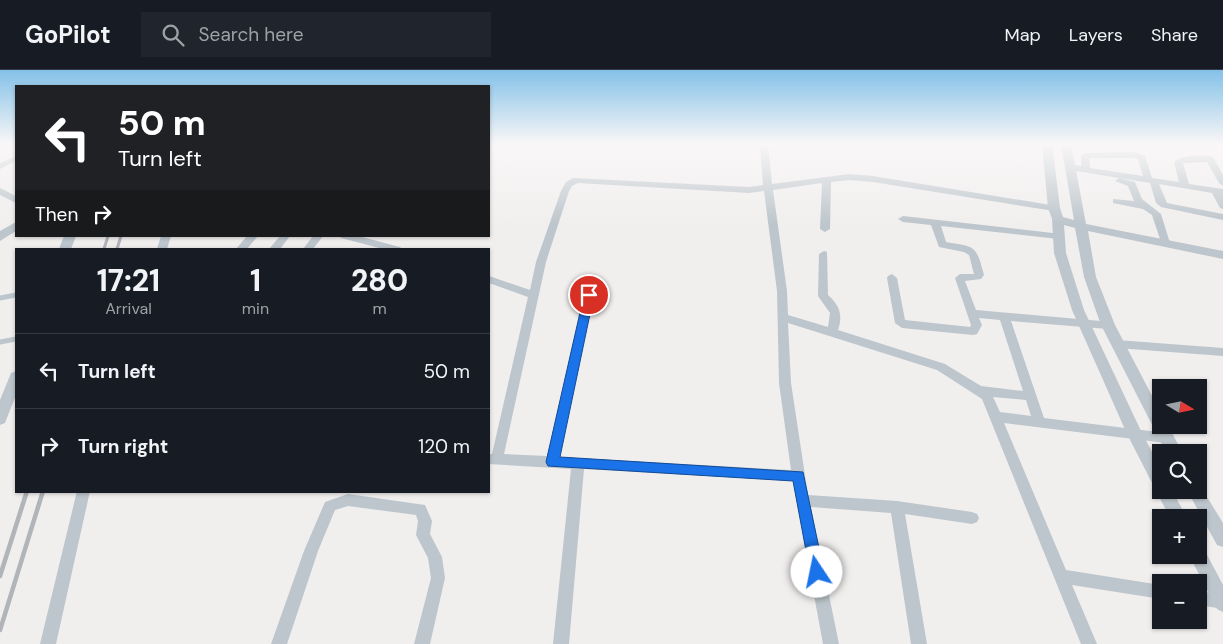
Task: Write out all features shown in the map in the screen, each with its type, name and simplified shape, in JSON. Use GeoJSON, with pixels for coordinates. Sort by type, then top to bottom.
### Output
{"type":"FeatureCollection","features":[{"type":"Feature","properties":{"kind":"street"},"geometry":{"type":"LineString","coordinates":[[766,171],[782,292],[786,383],[798,476],[830,644]]}},
{"type":"Feature","properties":{"kind":"street"},"geometry":{"type":"LineString","coordinates":[[1050,171],[1060,253],[1084,323],[1152,467]]}},
{"type":"Feature","properties":{"kind":"street"},"geometry":{"type":"LineString","coordinates":[[1070,171],[1090,277],[1117,344],[1169,444]]}},
{"type":"Feature","properties":{"kind":"street"},"geometry":{"type":"LineString","coordinates":[[1073,171],[1132,184],[1138,200],[1156,214],[1164,243]]}},
{"type":"Feature","properties":{"kind":"street"},"geometry":{"type":"LineString","coordinates":[[1097,171],[1220,191],[1223,206]]}},
{"type":"Feature","properties":{"kind":"street"},"geometry":{"type":"LineString","coordinates":[[1147,171],[1164,205],[1223,217]]}},
{"type":"Feature","properties":{"kind":"street"},"geometry":{"type":"LineString","coordinates":[[1181,171],[1185,186]]}},
{"type":"Feature","properties":{"kind":"street"},"geometry":{"type":"LineString","coordinates":[[1216,171],[1223,183]]}},
{"type":"Feature","properties":{"kind":"street"},"geometry":{"type":"LineString","coordinates":[[798,476],[493,459],[541,262],[569,184],[576,180],[749,190],[849,177],[873,179],[1056,213],[1080,226],[1223,255]]}},
{"type":"Feature","properties":{"kind":"street"},"geometry":{"type":"LineString","coordinates":[[825,229],[827,180]]}},
{"type":"Feature","properties":{"kind":"street"},"geometry":{"type":"LineString","coordinates":[[0,191],[15,199]]}},
{"type":"Feature","properties":{"kind":"street"},"geometry":{"type":"LineString","coordinates":[[1116,201],[1144,206]]}},
{"type":"Feature","properties":{"kind":"street"},"geometry":{"type":"LineString","coordinates":[[1168,213],[1223,223]]}},
{"type":"Feature","properties":{"kind":"street"},"geometry":{"type":"LineString","coordinates":[[903,219],[1058,236]]}},
{"type":"Feature","properties":{"kind":"street"},"geometry":{"type":"LineString","coordinates":[[892,278],[899,320],[902,324],[973,331],[977,325],[960,278],[977,277],[979,275],[973,253],[967,249],[942,245],[935,223]]}},
{"type":"Feature","properties":{"kind":"street"},"geometry":{"type":"LineString","coordinates":[[0,237],[15,227]]}},
{"type":"Feature","properties":{"kind":"street"},"geometry":{"type":"LineString","coordinates":[[242,248],[252,237]]}},
{"type":"Feature","properties":{"kind":"street"},"geometry":{"type":"LineString","coordinates":[[275,248],[284,237]]}},
{"type":"Feature","properties":{"kind":"street"},"geometry":{"type":"LineString","coordinates":[[309,248],[317,237]]}},
{"type":"Feature","properties":{"kind":"street"},"geometry":{"type":"LineString","coordinates":[[348,237],[392,248]]}},
{"type":"Feature","properties":{"kind":"street"},"geometry":{"type":"LineString","coordinates":[[824,254],[823,296],[835,308],[838,314],[832,333]]}},
{"type":"Feature","properties":{"kind":"street"},"geometry":{"type":"LineString","coordinates":[[490,279],[534,294]]}},
{"type":"Feature","properties":{"kind":"street"},"geometry":{"type":"LineString","coordinates":[[552,462],[589,295]]}},
{"type":"Feature","properties":{"kind":"street"},"geometry":{"type":"LineString","coordinates":[[972,314],[1108,325]]}},
{"type":"Feature","properties":{"kind":"street"},"geometry":{"type":"LineString","coordinates":[[1004,316],[1039,422]]}},
{"type":"Feature","properties":{"kind":"street"},"geometry":{"type":"LineString","coordinates":[[783,317],[940,367],[987,396],[1089,644]]}},
{"type":"Feature","properties":{"kind":"street"},"geometry":{"type":"LineString","coordinates":[[1117,344],[1223,352]]}},
{"type":"Feature","properties":{"kind":"street"},"geometry":{"type":"LineString","coordinates":[[1,414],[15,379]]}},
{"type":"Feature","properties":{"kind":"street"},"geometry":{"type":"LineString","coordinates":[[978,390],[1030,396]]}},
{"type":"Feature","properties":{"kind":"street"},"geometry":{"type":"LineString","coordinates":[[997,417],[1166,438]]}},
{"type":"Feature","properties":{"kind":"street"},"geometry":{"type":"LineString","coordinates":[[561,644],[578,464]]}},
{"type":"Feature","properties":{"kind":"street"},"geometry":{"type":"LineString","coordinates":[[48,644],[84,493]]}},
{"type":"Feature","properties":{"kind":"street"},"geometry":{"type":"LineString","coordinates":[[1200,499],[1223,538]]}},
{"type":"Feature","properties":{"kind":"street"},"geometry":{"type":"LineString","coordinates":[[279,644],[311,551],[330,506],[348,500],[420,509],[424,521],[423,535],[435,557],[438,578],[422,644]]}},
{"type":"Feature","properties":{"kind":"street"},"geometry":{"type":"LineString","coordinates":[[803,501],[897,507],[972,518]]}},
{"type":"Feature","properties":{"kind":"street"},"geometry":{"type":"LineString","coordinates":[[897,507],[919,644]]}},
{"type":"Feature","properties":{"kind":"street"},"geometry":{"type":"LineString","coordinates":[[1203,564],[1223,602]]}},
{"type":"Feature","properties":{"kind":"street"},"geometry":{"type":"LineString","coordinates":[[1062,576],[1152,591]]}},
{"type":"Feature","properties":{"kind":"street"},"geometry":{"type":"LineString","coordinates":[[1207,599],[1223,602]]}},
{"type":"Feature","properties":{"kind":"lane"},"geometry":{"type":"LineString","coordinates":[[0,298],[15,295]]}},
{"type":"Feature","properties":{"kind":"lane"},"geometry":{"type":"LineString","coordinates":[[0,342],[15,339]]}},
{"type":"Feature","properties":{"kind":"railway"},"geometry":{"type":"LineString","coordinates":[[104,248],[108,237]]}},
{"type":"Feature","properties":{"kind":"railway"},"geometry":{"type":"LineString","coordinates":[[117,248],[121,237]]}},
{"type":"Feature","properties":{"kind":"railway"},"geometry":{"type":"LineString","coordinates":[[0,576],[26,493]]}},
{"type":"Feature","properties":{"kind":"railway"},"geometry":{"type":"LineString","coordinates":[[0,630],[42,493]]}},
{"type":"Feature","properties":{"kind":"route"},"geometry":{"type":"LineString","coordinates":[[589,295],[552,462],[798,476],[817,572]]}}]}
